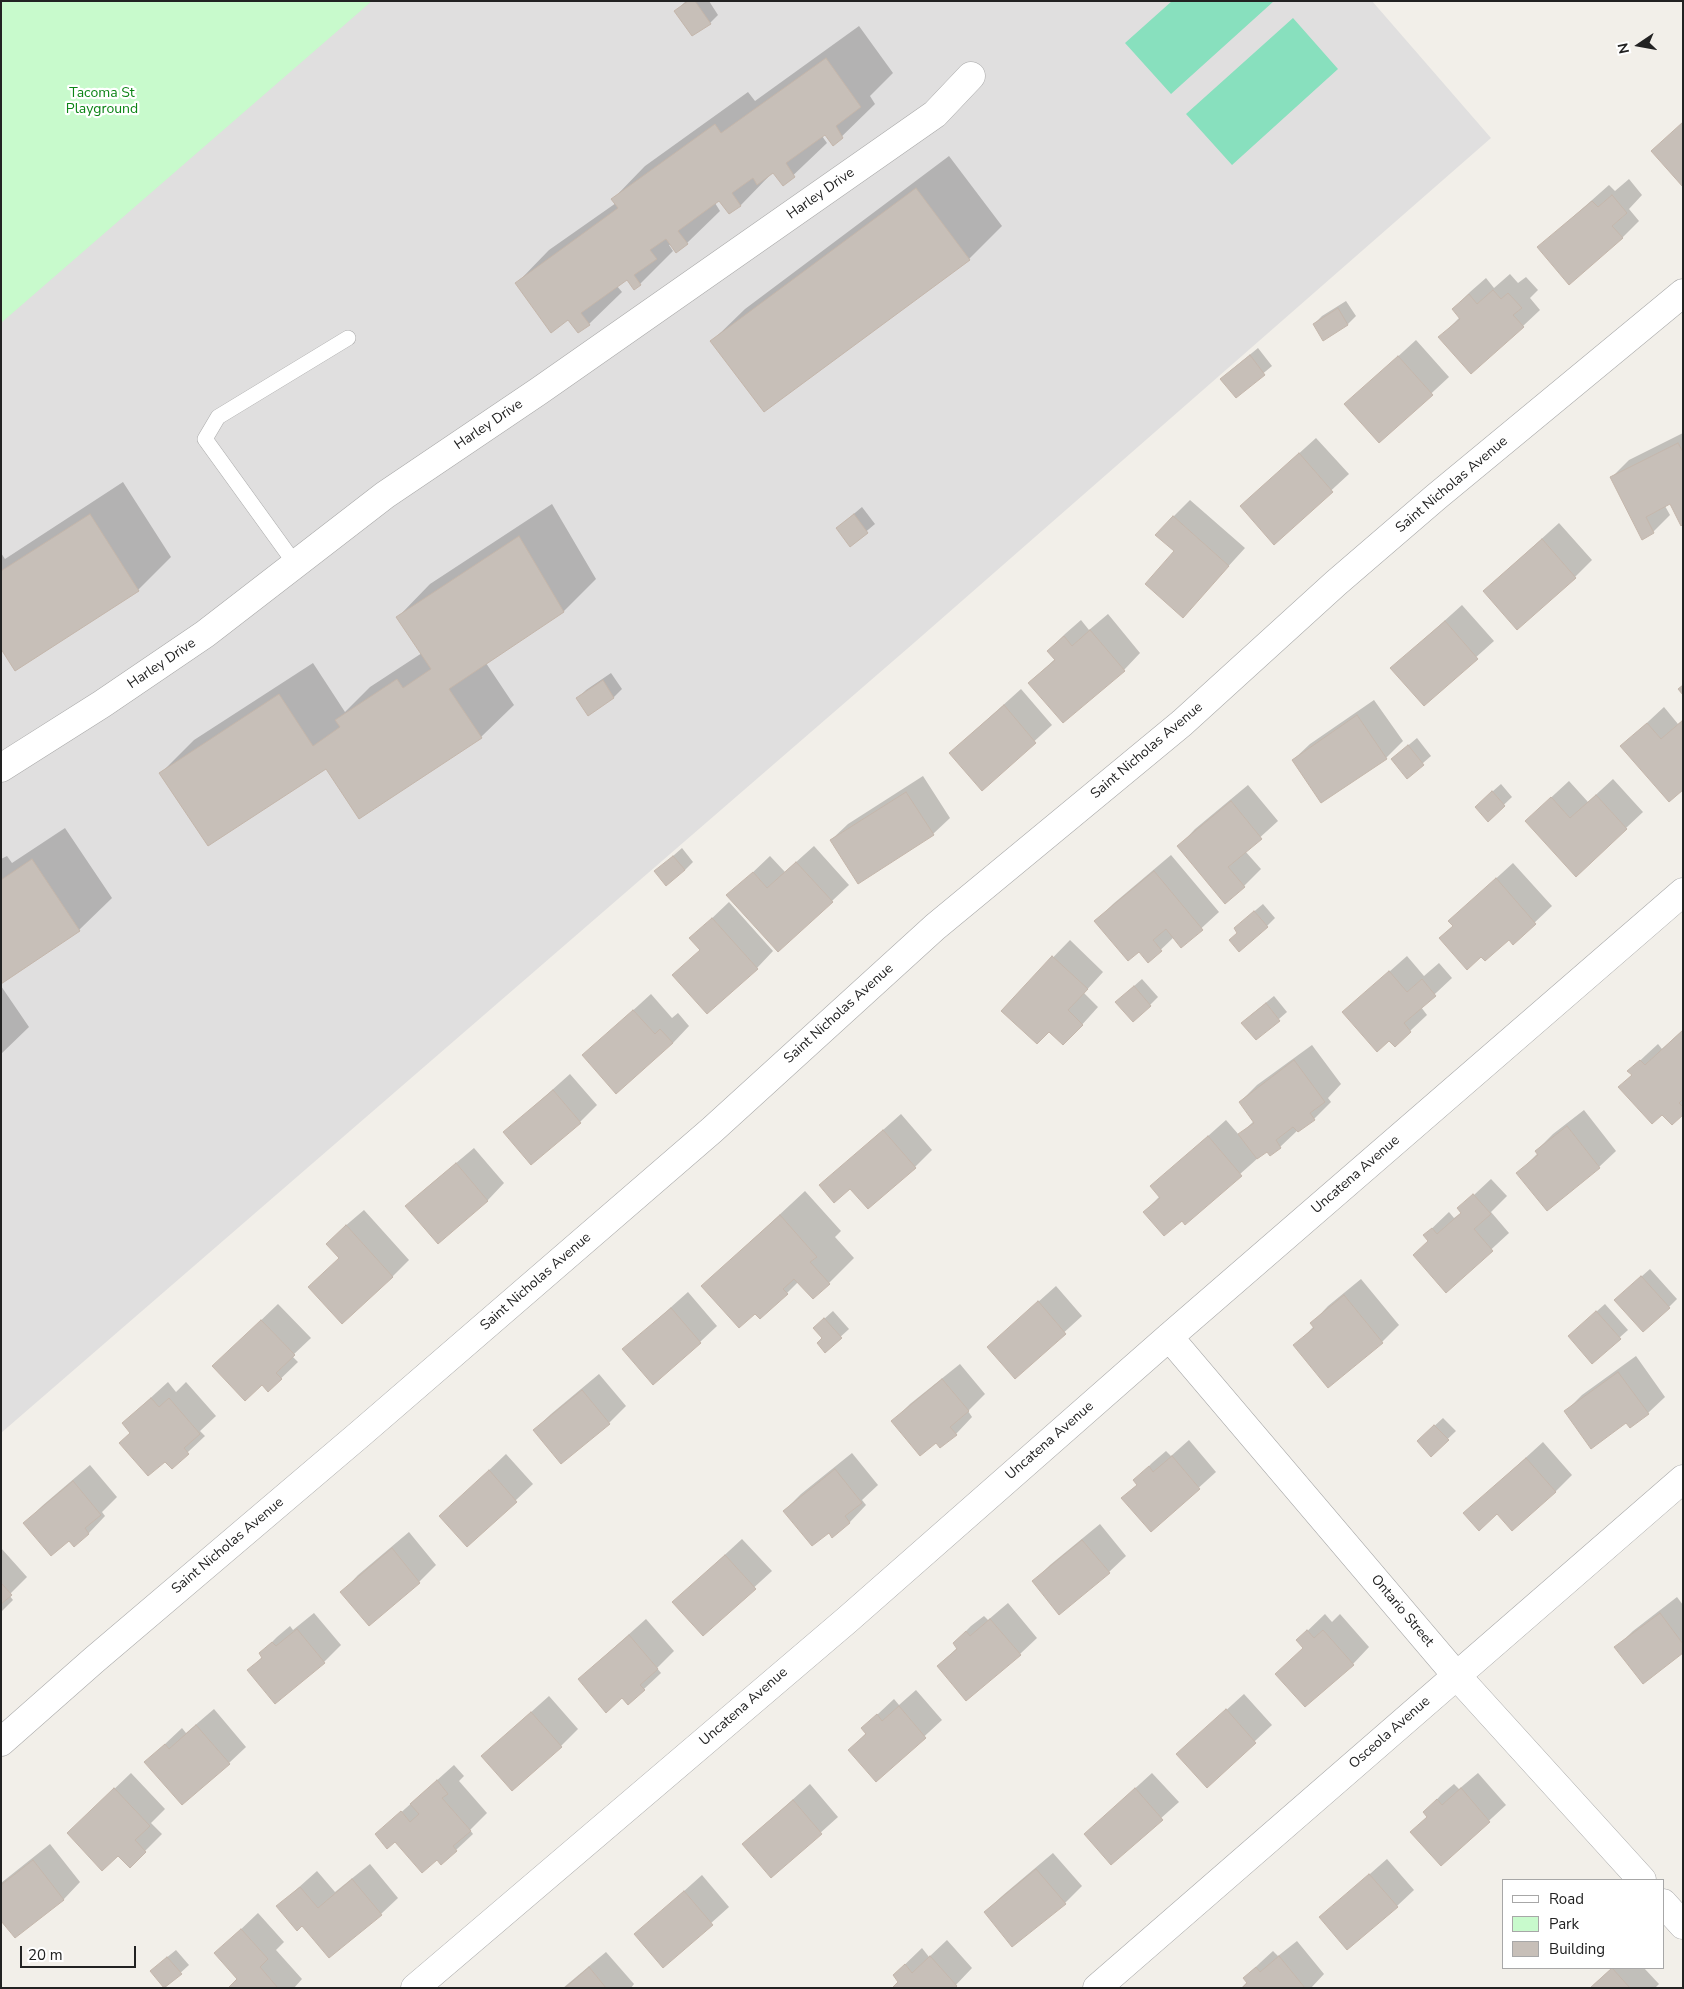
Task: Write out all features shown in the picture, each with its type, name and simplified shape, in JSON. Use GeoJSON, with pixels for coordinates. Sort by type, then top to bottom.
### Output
{"type":"FeatureCollection","features":[{"type":"Feature","properties":{"kind":"street","name":"Harley Drive"},"geometry":{"type":"LineString","coordinates":[[1,768],[102,704],[205,634],[385,495],[539,391],[935,114],[971,76]]}},
{"type":"Feature","properties":{"kind":"street","name":"Saint Nicholas Avenue"},"geometry":{"type":"LineString","coordinates":[[1,1742],[712,1130],[935,927],[1182,723],[1336,583],[1436,497],[1680,300]]}},
{"type":"Feature","properties":{"kind":"street","name":"Uncatena Avenue"},"geometry":{"type":"LineString","coordinates":[[416,1988],[846,1620],[1169,1337],[1683,892]]}},
{"type":"Feature","properties":{"kind":"street","name":"Ontario Street"},"geometry":{"type":"LineString","coordinates":[[1169,1337],[1456,1675],[1641,1879]]}},
{"type":"Feature","properties":{"kind":"street","name":"Osceola Avenue"},"geometry":{"type":"LineString","coordinates":[[1097,1988],[1683,1479]]}},
{"type":"Feature","properties":{"kind":"street"},"geometry":{"type":"LineString","coordinates":[[1664,1904],[1683,1925]]}},
{"type":"Feature","properties":{"kind":"lane"},"geometry":{"type":"LineString","coordinates":[[296,565],[205,439],[218,417],[348,338]]}},
{"type":"Feature","properties":{"kind":"shaded area"},"geometry":{"type":"Polygon","coordinates":[[[367,1],[1372,1],[1491,138],[915,642],[1,1433],[1,320],[367,1]]]}},
{"type":"Feature","properties":{"kind":"green space","name":"Tacoma St Playground"},"geometry":{"type":"Polygon","coordinates":[[[1,1],[372,1],[1,323],[1,1]]]}},
{"type":"Feature","properties":{"kind":"green space"},"geometry":{"type":"Polygon","coordinates":[[[1172,1],[1274,1],[1171,94],[1125,43],[1172,1]]]}},
{"type":"Feature","properties":{"kind":"green space"},"geometry":{"type":"Polygon","coordinates":[[[1293,18],[1338,69],[1232,165],[1186,114],[1293,18]]]}},
{"type":"Feature","properties":{"kind":"building"},"geometry":{"type":"Polygon","coordinates":[[[688,1],[695,1],[711,24],[692,36],[674,11],[688,1]]]}},
{"type":"Feature","properties":{"kind":"building"},"geometry":{"type":"Polygon","coordinates":[[[826,58],[861,107],[836,126],[843,138],[833,146],[825,135],[786,163],[795,177],[783,186],[773,173],[757,185],[753,178],[732,193],[741,206],[729,214],[719,201],[678,231],[688,244],[676,253],[666,239],[650,250],[657,259],[634,275],[641,285],[634,290],[627,280],[581,313],[590,325],[578,333],[568,320],[551,333],[515,283],[618,208],[611,199],[715,124],[721,133],[826,58]]]}},
{"type":"Feature","properties":{"kind":"building"},"geometry":{"type":"Polygon","coordinates":[[[1683,122],[1683,187],[1651,151],[1683,122]]]}},
{"type":"Feature","properties":{"kind":"building"},"geometry":{"type":"Polygon","coordinates":[[[916,188],[970,260],[764,412],[710,341],[916,188]]]}},
{"type":"Feature","properties":{"kind":"building"},"geometry":{"type":"Polygon","coordinates":[[[1612,195],[1627,213],[1612,226],[1623,238],[1569,285],[1537,247],[1592,201],[1598,207],[1612,195]]]}},
{"type":"Feature","properties":{"kind":"building"},"geometry":{"type":"Polygon","coordinates":[[[1493,290],[1501,299],[1508,293],[1522,308],[1513,315],[1524,327],[1471,374],[1438,337],[1460,319],[1452,309],[1469,294],[1477,304],[1493,290]]]}},
{"type":"Feature","properties":{"kind":"building"},"geometry":{"type":"Polygon","coordinates":[[[1338,308],[1348,325],[1323,341],[1313,324],[1338,308]]]}},
{"type":"Feature","properties":{"kind":"building"},"geometry":{"type":"Polygon","coordinates":[[[1250,355],[1265,375],[1236,398],[1220,379],[1250,355]]]}},
{"type":"Feature","properties":{"kind":"building"},"geometry":{"type":"Polygon","coordinates":[[[1398,356],[1433,395],[1379,443],[1344,404],[1398,356]]]}},
{"type":"Feature","properties":{"kind":"building"},"geometry":{"type":"Polygon","coordinates":[[[1678,443],[1683,452],[1683,524],[1681,526],[1670,504],[1646,517],[1654,533],[1642,540],[1610,477],[1678,443]]]}},
{"type":"Feature","properties":{"kind":"building"},"geometry":{"type":"Polygon","coordinates":[[[1299,453],[1333,492],[1274,545],[1240,506],[1299,453]]]}},
{"type":"Feature","properties":{"kind":"building"},"geometry":{"type":"Polygon","coordinates":[[[90,514],[139,591],[15,671],[1,649],[1,571],[90,514]]]}},
{"type":"Feature","properties":{"kind":"building"},"geometry":{"type":"Polygon","coordinates":[[[854,514],[868,533],[850,547],[836,528],[854,514]]]}},
{"type":"Feature","properties":{"kind":"building"},"geometry":{"type":"Polygon","coordinates":[[[1173,516],[1229,566],[1183,618],[1145,584],[1174,551],[1155,535],[1173,516]]]}},
{"type":"Feature","properties":{"kind":"building"},"geometry":{"type":"Polygon","coordinates":[[[519,536],[564,612],[449,689],[482,738],[359,819],[326,769],[208,846],[159,773],[279,694],[313,746],[340,727],[335,720],[397,679],[403,688],[431,669],[396,617],[519,536]]]}},
{"type":"Feature","properties":{"kind":"building"},"geometry":{"type":"Polygon","coordinates":[[[1542,539],[1576,578],[1517,630],[1483,591],[1542,539]]]}},
{"type":"Feature","properties":{"kind":"building"},"geometry":{"type":"Polygon","coordinates":[[[1445,621],[1478,659],[1424,706],[1390,668],[1445,621]]]}},
{"type":"Feature","properties":{"kind":"building"},"geometry":{"type":"Polygon","coordinates":[[[1090,630],[1125,671],[1063,723],[1028,683],[1055,660],[1047,651],[1064,636],[1072,646],[1090,630]]]}},
{"type":"Feature","properties":{"kind":"building"},"geometry":{"type":"Polygon","coordinates":[[[603,680],[614,698],[588,716],[576,698],[603,680]]]}},
{"type":"Feature","properties":{"kind":"building"},"geometry":{"type":"Polygon","coordinates":[[[1683,685],[1683,695],[1678,689],[1683,685]]]}},
{"type":"Feature","properties":{"kind":"building"},"geometry":{"type":"Polygon","coordinates":[[[1004,705],[1036,743],[982,791],[949,753],[1004,705]]]}},
{"type":"Feature","properties":{"kind":"building"},"geometry":{"type":"Polygon","coordinates":[[[1357,715],[1387,759],[1321,803],[1292,760],[1357,715]]]}},
{"type":"Feature","properties":{"kind":"building"},"geometry":{"type":"Polygon","coordinates":[[[1682,721],[1683,790],[1669,802],[1620,746],[1647,723],[1661,739],[1682,721]]]}},
{"type":"Feature","properties":{"kind":"building"},"geometry":{"type":"Polygon","coordinates":[[[1408,745],[1424,765],[1407,779],[1391,759],[1408,745]]]}},
{"type":"Feature","properties":{"kind":"building"},"geometry":{"type":"Polygon","coordinates":[[[1492,791],[1505,806],[1488,822],[1475,807],[1492,791]]]}},
{"type":"Feature","properties":{"kind":"building"},"geometry":{"type":"Polygon","coordinates":[[[906,792],[934,835],[858,884],[830,840],[906,792]]]}},
{"type":"Feature","properties":{"kind":"building"},"geometry":{"type":"Polygon","coordinates":[[[1596,795],[1627,829],[1576,877],[1525,821],[1551,797],[1570,818],[1596,795]]]}},
{"type":"Feature","properties":{"kind":"building"},"geometry":{"type":"Polygon","coordinates":[[[1231,801],[1262,839],[1228,867],[1245,887],[1225,904],[1177,846],[1231,801]]]}},
{"type":"Feature","properties":{"kind":"building"},"geometry":{"type":"Polygon","coordinates":[[[673,856],[685,870],[666,886],[654,871],[673,856]]]}},
{"type":"Feature","properties":{"kind":"building"},"geometry":{"type":"Polygon","coordinates":[[[32,859],[80,931],[1,984],[1,880],[32,859]]]}},
{"type":"Feature","properties":{"kind":"building"},"geometry":{"type":"Polygon","coordinates":[[[796,862],[833,902],[778,952],[726,895],[753,872],[767,888],[796,862]]]}},
{"type":"Feature","properties":{"kind":"building"},"geometry":{"type":"Polygon","coordinates":[[[1154,871],[1203,930],[1181,948],[1166,929],[1153,940],[1162,951],[1148,963],[1139,952],[1128,961],[1094,921],[1154,871]]]}},
{"type":"Feature","properties":{"kind":"building"},"geometry":{"type":"Polygon","coordinates":[[[1496,878],[1536,924],[1513,945],[1509,940],[1485,961],[1481,957],[1467,970],[1439,938],[1453,926],[1448,921],[1496,878]]]}},
{"type":"Feature","properties":{"kind":"building"},"geometry":{"type":"Polygon","coordinates":[[[1254,911],[1268,927],[1239,952],[1229,940],[1237,933],[1234,928],[1254,911]]]}},
{"type":"Feature","properties":{"kind":"building"},"geometry":{"type":"Polygon","coordinates":[[[712,918],[758,969],[707,1014],[672,975],[700,950],[689,938],[712,918]]]}},
{"type":"Feature","properties":{"kind":"building"},"geometry":{"type":"Polygon","coordinates":[[[1052,956],[1088,989],[1068,1010],[1083,1025],[1063,1045],[1049,1032],[1037,1044],[1001,1011],[1052,956]]]}},
{"type":"Feature","properties":{"kind":"building"},"geometry":{"type":"Polygon","coordinates":[[[1389,971],[1407,992],[1422,979],[1436,996],[1404,1023],[1411,1032],[1395,1047],[1389,1041],[1377,1052],[1342,1012],[1389,971]]]}},
{"type":"Feature","properties":{"kind":"building"},"geometry":{"type":"Polygon","coordinates":[[[1134,986],[1151,1006],[1133,1022],[1115,1002],[1134,986]]]}},
{"type":"Feature","properties":{"kind":"building"},"geometry":{"type":"Polygon","coordinates":[[[1266,1003],[1280,1021],[1256,1040],[1241,1023],[1266,1003]]]}},
{"type":"Feature","properties":{"kind":"building"},"geometry":{"type":"Polygon","coordinates":[[[633,1010],[655,1034],[660,1029],[673,1043],[616,1094],[582,1055],[633,1010]]]}},
{"type":"Feature","properties":{"kind":"building"},"geometry":{"type":"Polygon","coordinates":[[[1683,1030],[1683,1099],[1679,1103],[1683,1107],[1683,1115],[1672,1125],[1662,1115],[1652,1124],[1618,1087],[1632,1075],[1627,1071],[1640,1060],[1645,1065],[1683,1030]]]}},
{"type":"Feature","properties":{"kind":"building"},"geometry":{"type":"Polygon","coordinates":[[[1294,1060],[1325,1102],[1310,1113],[1315,1120],[1298,1132],[1293,1127],[1276,1140],[1281,1148],[1270,1156],[1267,1152],[1257,1159],[1238,1134],[1254,1123],[1239,1102],[1294,1060]]]}},
{"type":"Feature","properties":{"kind":"building"},"geometry":{"type":"Polygon","coordinates":[[[553,1090],[581,1123],[531,1165],[503,1132],[553,1090]]]}},
{"type":"Feature","properties":{"kind":"building"},"geometry":{"type":"Polygon","coordinates":[[[1567,1126],[1600,1168],[1547,1211],[1516,1173],[1538,1155],[1535,1151],[1567,1126]]]}},
{"type":"Feature","properties":{"kind":"building"},"geometry":{"type":"Polygon","coordinates":[[[883,1130],[916,1168],[868,1209],[850,1189],[834,1203],[819,1185],[883,1130]]]}},
{"type":"Feature","properties":{"kind":"building"},"geometry":{"type":"Polygon","coordinates":[[[1208,1136],[1242,1176],[1185,1225],[1182,1221],[1164,1236],[1143,1212],[1160,1198],[1150,1186],[1208,1136]]]}},
{"type":"Feature","properties":{"kind":"building"},"geometry":{"type":"Polygon","coordinates":[[[456,1163],[488,1201],[438,1244],[405,1206],[456,1163]]]}},
{"type":"Feature","properties":{"kind":"building"},"geometry":{"type":"Polygon","coordinates":[[[1473,1194],[1491,1214],[1474,1229],[1493,1251],[1446,1293],[1413,1255],[1428,1241],[1423,1235],[1432,1228],[1437,1234],[1461,1213],[1457,1208],[1473,1194]]]}},
{"type":"Feature","properties":{"kind":"building"},"geometry":{"type":"Polygon","coordinates":[[[780,1215],[817,1257],[810,1262],[830,1284],[813,1299],[794,1279],[783,1289],[788,1294],[760,1319],[755,1314],[739,1328],[701,1286],[780,1215]]]}},
{"type":"Feature","properties":{"kind":"building"},"geometry":{"type":"Polygon","coordinates":[[[346,1225],[393,1277],[342,1324],[308,1287],[339,1258],[326,1244],[346,1225]]]}},
{"type":"Feature","properties":{"kind":"building"},"geometry":{"type":"Polygon","coordinates":[[[1641,1276],[1670,1308],[1643,1332],[1614,1300],[1641,1276]]]}},
{"type":"Feature","properties":{"kind":"building"},"geometry":{"type":"Polygon","coordinates":[[[1344,1295],[1383,1343],[1328,1388],[1293,1345],[1314,1328],[1310,1323],[1344,1295]]]}},
{"type":"Feature","properties":{"kind":"building"},"geometry":{"type":"Polygon","coordinates":[[[1038,1301],[1066,1334],[1015,1379],[987,1347],[1038,1301]]]}},
{"type":"Feature","properties":{"kind":"building"},"geometry":{"type":"Polygon","coordinates":[[[671,1308],[701,1343],[653,1385],[622,1349],[671,1308]]]}},
{"type":"Feature","properties":{"kind":"building"},"geometry":{"type":"Polygon","coordinates":[[[1596,1311],[1621,1339],[1592,1364],[1568,1336],[1596,1311]]]}},
{"type":"Feature","properties":{"kind":"building"},"geometry":{"type":"Polygon","coordinates":[[[824,1318],[842,1338],[825,1353],[817,1343],[822,1338],[813,1328],[824,1318]]]}},
{"type":"Feature","properties":{"kind":"building"},"geometry":{"type":"Polygon","coordinates":[[[261,1320],[295,1355],[276,1373],[282,1379],[268,1392],[262,1385],[245,1401],[212,1366],[261,1320]]]}},
{"type":"Feature","properties":{"kind":"building"},"geometry":{"type":"Polygon","coordinates":[[[1618,1372],[1649,1414],[1630,1428],[1626,1423],[1591,1449],[1564,1411],[1618,1372]]]}},
{"type":"Feature","properties":{"kind":"building"},"geometry":{"type":"Polygon","coordinates":[[[942,1379],[969,1411],[950,1427],[957,1435],[940,1448],[936,1443],[920,1456],[891,1421],[942,1379]]]}},
{"type":"Feature","properties":{"kind":"building"},"geometry":{"type":"Polygon","coordinates":[[[582,1390],[610,1424],[561,1464],[533,1430],[582,1390]]]}},
{"type":"Feature","properties":{"kind":"building"},"geometry":{"type":"Polygon","coordinates":[[[151,1398],[159,1407],[169,1398],[200,1434],[184,1448],[189,1454],[172,1469],[165,1462],[148,1476],[119,1443],[130,1433],[122,1423],[151,1398]]]}},
{"type":"Feature","properties":{"kind":"building"},"geometry":{"type":"Polygon","coordinates":[[[1434,1425],[1449,1440],[1431,1457],[1417,1441],[1434,1425]]]}},
{"type":"Feature","properties":{"kind":"building"},"geometry":{"type":"Polygon","coordinates":[[[1172,1456],[1200,1489],[1151,1532],[1121,1498],[1137,1485],[1133,1480],[1149,1466],[1153,1472],[1172,1456]]]}},
{"type":"Feature","properties":{"kind":"building"},"geometry":{"type":"Polygon","coordinates":[[[1526,1458],[1556,1492],[1512,1531],[1497,1514],[1479,1531],[1463,1513],[1526,1458]]]}},
{"type":"Feature","properties":{"kind":"building"},"geometry":{"type":"Polygon","coordinates":[[[835,1469],[862,1503],[845,1516],[850,1523],[832,1538],[829,1533],[812,1546],[783,1511],[835,1469]]]}},
{"type":"Feature","properties":{"kind":"building"},"geometry":{"type":"Polygon","coordinates":[[[489,1470],[517,1502],[467,1547],[439,1516],[489,1470]]]}},
{"type":"Feature","properties":{"kind":"building"},"geometry":{"type":"Polygon","coordinates":[[[73,1481],[101,1515],[85,1528],[89,1534],[74,1547],[69,1541],[51,1556],[23,1523],[73,1481]]]}},
{"type":"Feature","properties":{"kind":"building"},"geometry":{"type":"Polygon","coordinates":[[[1082,1540],[1110,1573],[1059,1615],[1032,1581],[1082,1540]]]}},
{"type":"Feature","properties":{"kind":"building"},"geometry":{"type":"Polygon","coordinates":[[[392,1548],[420,1583],[369,1626],[340,1592],[392,1548]]]}},
{"type":"Feature","properties":{"kind":"building"},"geometry":{"type":"Polygon","coordinates":[[[725,1555],[756,1589],[703,1636],[672,1602],[725,1555]]]}},
{"type":"Feature","properties":{"kind":"building"},"geometry":{"type":"Polygon","coordinates":[[[1,1583],[12,1595],[1,1604],[1,1583]]]}},
{"type":"Feature","properties":{"kind":"building"},"geometry":{"type":"Polygon","coordinates":[[[1660,1613],[1683,1644],[1683,1653],[1643,1684],[1614,1647],[1660,1613]]]}},
{"type":"Feature","properties":{"kind":"building"},"geometry":{"type":"Polygon","coordinates":[[[990,1619],[1021,1655],[966,1701],[937,1666],[957,1649],[953,1643],[966,1631],[970,1636],[990,1619]]]}},
{"type":"Feature","properties":{"kind":"building"},"geometry":{"type":"Polygon","coordinates":[[[297,1629],[325,1663],[275,1704],[247,1670],[262,1658],[259,1653],[272,1642],[276,1646],[297,1629]]]}},
{"type":"Feature","properties":{"kind":"building"},"geometry":{"type":"Polygon","coordinates":[[[1307,1630],[1314,1638],[1323,1630],[1354,1665],[1305,1707],[1275,1674],[1303,1648],[1296,1640],[1307,1630]]]}},
{"type":"Feature","properties":{"kind":"building"},"geometry":{"type":"Polygon","coordinates":[[[629,1635],[658,1669],[640,1685],[645,1690],[628,1705],[622,1698],[606,1713],[578,1679],[629,1635]]]}},
{"type":"Feature","properties":{"kind":"building"},"geometry":{"type":"Polygon","coordinates":[[[899,1706],[926,1738],[876,1782],[848,1750],[866,1734],[861,1728],[877,1714],[882,1721],[899,1706]]]}},
{"type":"Feature","properties":{"kind":"building"},"geometry":{"type":"Polygon","coordinates":[[[1226,1709],[1256,1743],[1207,1788],[1176,1754],[1226,1709]]]}},
{"type":"Feature","properties":{"kind":"building"},"geometry":{"type":"Polygon","coordinates":[[[531,1712],[562,1747],[512,1791],[481,1756],[531,1712]]]}},
{"type":"Feature","properties":{"kind":"building"},"geometry":{"type":"Polygon","coordinates":[[[196,1725],[230,1764],[182,1805],[144,1762],[165,1744],[169,1749],[196,1725]]]}},
{"type":"Feature","properties":{"kind":"building"},"geometry":{"type":"Polygon","coordinates":[[[437,1780],[448,1794],[442,1798],[471,1831],[453,1846],[457,1851],[441,1865],[437,1860],[422,1873],[395,1842],[387,1849],[375,1834],[401,1811],[410,1822],[419,1814],[410,1804],[437,1780]]]}},
{"type":"Feature","properties":{"kind":"building"},"geometry":{"type":"Polygon","coordinates":[[[114,1788],[150,1826],[135,1840],[146,1852],[130,1868],[118,1856],[102,1871],[67,1833],[114,1788]]]}},
{"type":"Feature","properties":{"kind":"building"},"geometry":{"type":"Polygon","coordinates":[[[1135,1788],[1163,1820],[1111,1865],[1084,1834],[1135,1788]]]}},
{"type":"Feature","properties":{"kind":"building"},"geometry":{"type":"Polygon","coordinates":[[[1461,1788],[1490,1822],[1441,1866],[1410,1832],[1427,1817],[1423,1812],[1437,1799],[1442,1805],[1461,1788]]]}},
{"type":"Feature","properties":{"kind":"building"},"geometry":{"type":"Polygon","coordinates":[[[793,1800],[822,1834],[771,1878],[742,1844],[793,1800]]]}},
{"type":"Feature","properties":{"kind":"building"},"geometry":{"type":"Polygon","coordinates":[[[33,1860],[64,1900],[15,1938],[1,1921],[1,1885],[33,1860]]]}},
{"type":"Feature","properties":{"kind":"building"},"geometry":{"type":"Polygon","coordinates":[[[1036,1869],[1066,1904],[1012,1947],[984,1912],[1036,1869]]]}},
{"type":"Feature","properties":{"kind":"building"},"geometry":{"type":"Polygon","coordinates":[[[1369,1874],[1398,1907],[1347,1950],[1319,1917],[1369,1874]]]}},
{"type":"Feature","properties":{"kind":"building"},"geometry":{"type":"Polygon","coordinates":[[[352,1879],[382,1915],[329,1958],[302,1926],[297,1931],[276,1906],[300,1887],[318,1908],[352,1879]]]}},
{"type":"Feature","properties":{"kind":"building"},"geometry":{"type":"Polygon","coordinates":[[[684,1891],[713,1925],[663,1968],[634,1934],[684,1891]]]}},
{"type":"Feature","properties":{"kind":"building"},"geometry":{"type":"Polygon","coordinates":[[[241,1929],[268,1959],[260,1967],[278,1988],[228,1988],[237,1979],[214,1953],[241,1929]]]}},
{"type":"Feature","properties":{"kind":"building"},"geometry":{"type":"Polygon","coordinates":[[[930,1956],[957,1986],[955,1988],[892,1988],[898,1982],[893,1975],[905,1964],[912,1973],[930,1956]]]}},
{"type":"Feature","properties":{"kind":"building"},"geometry":{"type":"Polygon","coordinates":[[[1279,1956],[1305,1988],[1242,1988],[1247,1983],[1243,1978],[1256,1967],[1260,1972],[1279,1956]]]}},
{"type":"Feature","properties":{"kind":"building"},"geometry":{"type":"Polygon","coordinates":[[[167,1957],[182,1974],[164,1988],[150,1971],[167,1957]]]}},
{"type":"Feature","properties":{"kind":"building"},"geometry":{"type":"Polygon","coordinates":[[[589,1967],[606,1988],[565,1988],[589,1967]]]}},
{"type":"Feature","properties":{"kind":"building"},"geometry":{"type":"Polygon","coordinates":[[[1613,1969],[1630,1988],[1590,1988],[1613,1969]]]}}]}
